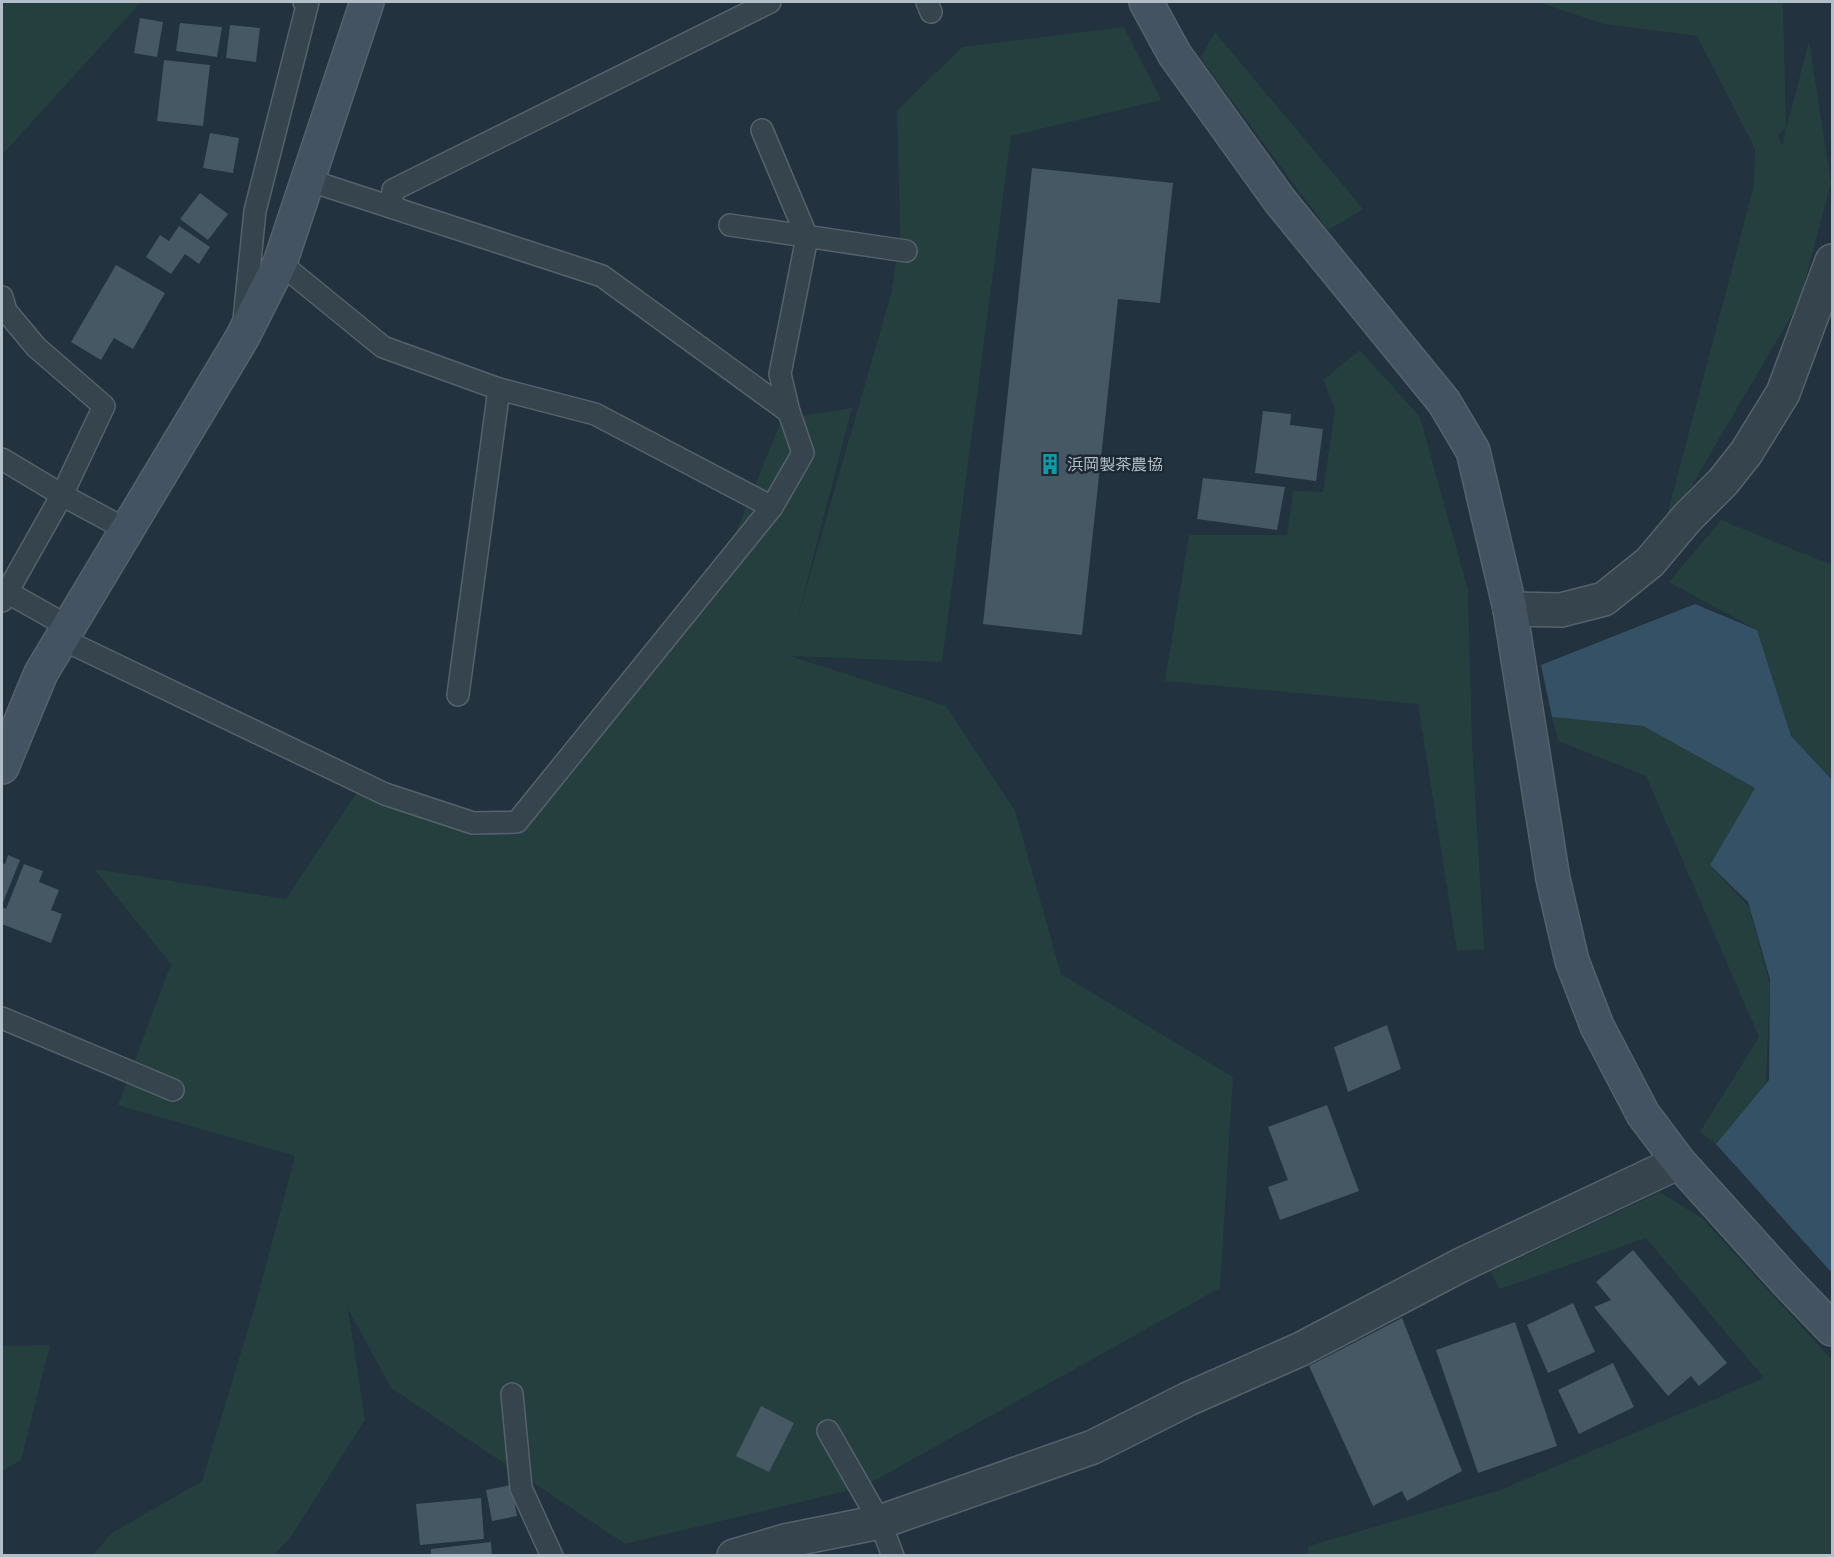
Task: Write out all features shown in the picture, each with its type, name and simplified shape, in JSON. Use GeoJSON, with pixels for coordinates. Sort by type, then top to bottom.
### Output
{"type":"FeatureCollection","features":[{"type":"Feature","properties":{"kind":"street"},"geometry":{"type":"LineString","coordinates":[[2,767],[41,674],[242,338],[280,263],[367,2]]}},
{"type":"Feature","properties":{"kind":"street"},"geometry":{"type":"LineString","coordinates":[[1146,2],[1175,55],[1280,201],[1444,402],[1468,441],[1473,451],[1510,609],[1553,879],[1572,961],[1597,1026],[1643,1114],[1679,1162],[1787,1282],[1833,1329]]}},
{"type":"Feature","properties":{"kind":"street"},"geometry":{"type":"LineString","coordinates":[[1510,609],[1561,610],[1604,599],[1650,562],[1687,518],[1723,482],[1746,453],[1765,423],[1783,393],[1833,261]]}},
{"type":"Feature","properties":{"kind":"street"},"geometry":{"type":"LineString","coordinates":[[734,1556],[785,1541],[880,1522],[1093,1447],[1188,1399],[1301,1349],[1463,1264],[1679,1162]]}},
{"type":"Feature","properties":{"kind":"lane"},"geometry":{"type":"LineString","coordinates":[[242,338],[255,211],[308,2],[304,2]]}},
{"type":"Feature","properties":{"kind":"lane"},"geometry":{"type":"LineString","coordinates":[[391,207],[393,190],[770,2]]}},
{"type":"Feature","properties":{"kind":"lane"},"geometry":{"type":"LineString","coordinates":[[2,297],[6,311],[36,347],[104,406],[62,495],[4,596],[66,633],[385,794],[473,823],[517,822],[772,507],[803,453],[789,412],[780,374],[807,237],[762,130]]}},
{"type":"Feature","properties":{"kind":"lane"},"geometry":{"type":"LineString","coordinates":[[308,180],[602,276],[789,412]]}},
{"type":"Feature","properties":{"kind":"lane"},"geometry":{"type":"LineString","coordinates":[[730,225],[906,251]]}},
{"type":"Feature","properties":{"kind":"lane"},"geometry":{"type":"LineString","coordinates":[[280,263],[383,347],[499,389],[595,414],[772,507]]}},
{"type":"Feature","properties":{"kind":"lane"},"geometry":{"type":"LineString","coordinates":[[458,695],[499,389]]}},
{"type":"Feature","properties":{"kind":"lane"},"geometry":{"type":"LineString","coordinates":[[2,459],[127,530]]}},
{"type":"Feature","properties":{"kind":"lane"},"geometry":{"type":"LineString","coordinates":[[2,1018],[173,1090]]}},
{"type":"Feature","properties":{"kind":"lane"},"geometry":{"type":"LineString","coordinates":[[513,1394],[521,1488],[552,1556]]}},
{"type":"Feature","properties":{"kind":"lane"},"geometry":{"type":"LineString","coordinates":[[828,1431],[880,1522],[893,1556]]}},
{"type":"Feature","properties":{"kind":"green space"},"geometry":{"type":"Polygon","coordinates":[[[2,2],[141,2],[2,155],[2,2]]]}},
{"type":"Feature","properties":{"kind":"green space"},"geometry":{"type":"Polygon","coordinates":[[[1538,2],[1783,2],[1786,128],[1777,135],[1782,145],[1809,41],[1831,183],[1799,303],[1661,538],[1754,185],[1755,149],[1697,36],[1604,24],[1538,2]]]}},
{"type":"Feature","properties":{"kind":"green space"},"geometry":{"type":"Polygon","coordinates":[[[1124,27],[1161,100],[1011,136],[942,662],[790,656],[946,706],[1015,811],[1061,974],[1233,1077],[1220,1288],[863,1487],[625,1544],[391,1388],[348,1309],[365,1420],[290,1538],[274,1555],[92,1556],[112,1533],[202,1481],[255,1306],[295,1156],[118,1105],[171,964],[94,869],[286,899],[361,786],[507,833],[735,534],[782,419],[852,408],[797,620],[891,294],[900,237],[897,110],[962,47],[1124,27]]]}},
{"type":"Feature","properties":{"kind":"green space"},"geometry":{"type":"Polygon","coordinates":[[[1215,32],[1363,209],[1328,230],[1200,58],[1215,32]]]}},
{"type":"Feature","properties":{"kind":"green space"},"geometry":{"type":"Polygon","coordinates":[[[1360,350],[1420,417],[1468,590],[1472,742],[1484,949],[1457,951],[1418,704],[1165,681],[1189,535],[1287,535],[1293,491],[1323,492],[1335,409],[1323,380],[1360,350]]]}},
{"type":"Feature","properties":{"kind":"green space"},"geometry":{"type":"Polygon","coordinates":[[[1721,520],[1832,565],[1832,787],[1791,736],[1757,630],[1669,582],[1721,520]]]}},
{"type":"Feature","properties":{"kind":"green space"},"geometry":{"type":"Polygon","coordinates":[[[1552,717],[1643,726],[1755,788],[1710,865],[1749,907],[1770,985],[1766,1084],[1716,1144],[1700,1132],[1759,1037],[1646,776],[1558,741],[1552,717]]]}},
{"type":"Feature","properties":{"kind":"green space"},"geometry":{"type":"Polygon","coordinates":[[[1660,1192],[1703,1219],[1832,1360],[1832,1555],[1307,1555],[1309,1546],[1500,1490],[1764,1378],[1646,1238],[1500,1289],[1490,1272],[1660,1192]]]}},
{"type":"Feature","properties":{"kind":"green space"},"geometry":{"type":"Polygon","coordinates":[[[50,1345],[21,1460],[2,1471],[2,1346],[50,1345]]]}},
{"type":"Feature","properties":{"kind":"water"},"geometry":{"type":"Polygon","coordinates":[[[1695,604],[1757,630],[1791,736],[1832,780],[1832,1273],[1716,1144],[1769,1080],[1770,979],[1748,902],[1710,865],[1755,788],[1643,726],[1552,717],[1541,665],[1695,604]]]}},
{"type":"Feature","properties":{"kind":"building"},"geometry":{"type":"Polygon","coordinates":[[[140,18],[163,22],[157,57],[134,53],[140,18]]]}},
{"type":"Feature","properties":{"kind":"building"},"geometry":{"type":"Polygon","coordinates":[[[180,23],[222,27],[217,57],[176,51],[180,23]]]}},
{"type":"Feature","properties":{"kind":"building"},"geometry":{"type":"Polygon","coordinates":[[[230,25],[260,28],[256,62],[226,58],[230,25]]]}},
{"type":"Feature","properties":{"kind":"building"},"geometry":{"type":"Polygon","coordinates":[[[164,60],[210,65],[203,126],[157,121],[164,60]]]}},
{"type":"Feature","properties":{"kind":"building"},"geometry":{"type":"Polygon","coordinates":[[[210,133],[239,138],[233,173],[203,168],[210,133]]]}},
{"type":"Feature","properties":{"kind":"building","name":"浜岡製茶農協"},"geometry":{"type":"Polygon","coordinates":[[[1032,168],[1173,183],[1160,303],[1118,299],[1082,635],[983,624],[1032,168]]]}},
{"type":"Feature","properties":{"kind":"building"},"geometry":{"type":"Polygon","coordinates":[[[200,193],[228,214],[208,240],[180,219],[200,193]]]}},
{"type":"Feature","properties":{"kind":"building"},"geometry":{"type":"Polygon","coordinates":[[[179,226],[210,247],[199,264],[185,254],[171,274],[146,257],[160,235],[169,241],[179,226]]]}},
{"type":"Feature","properties":{"kind":"building"},"geometry":{"type":"Polygon","coordinates":[[[116,265],[165,293],[133,349],[114,338],[101,360],[71,342],[116,265]]]}},
{"type":"Feature","properties":{"kind":"building"},"geometry":{"type":"Polygon","coordinates":[[[1263,411],[1291,414],[1290,425],[1323,429],[1316,481],[1255,473],[1263,411]]]}},
{"type":"Feature","properties":{"kind":"building"},"geometry":{"type":"Polygon","coordinates":[[[1203,478],[1285,487],[1277,530],[1197,519],[1203,478]]]}},
{"type":"Feature","properties":{"kind":"building"},"geometry":{"type":"Polygon","coordinates":[[[8,855],[20,860],[2,905],[2,863],[5,864],[8,855]]]}},
{"type":"Feature","properties":{"kind":"building"},"geometry":{"type":"Polygon","coordinates":[[[24,864],[43,871],[39,882],[59,890],[51,910],[62,914],[51,943],[2,924],[2,907],[6,909],[24,864]]]}},
{"type":"Feature","properties":{"kind":"building"},"geometry":{"type":"Polygon","coordinates":[[[1387,1025],[1401,1069],[1348,1092],[1334,1047],[1387,1025]]]}},
{"type":"Feature","properties":{"kind":"building"},"geometry":{"type":"Polygon","coordinates":[[[1327,1105],[1359,1191],[1280,1220],[1268,1187],[1288,1180],[1268,1127],[1327,1105]]]}},
{"type":"Feature","properties":{"kind":"building"},"geometry":{"type":"Polygon","coordinates":[[[1633,1250],[1727,1363],[1699,1386],[1691,1376],[1668,1396],[1594,1307],[1611,1300],[1596,1282],[1633,1250]]]}},
{"type":"Feature","properties":{"kind":"building"},"geometry":{"type":"Polygon","coordinates":[[[1573,1303],[1595,1352],[1548,1373],[1527,1325],[1573,1303]]]}},
{"type":"Feature","properties":{"kind":"building"},"geometry":{"type":"Polygon","coordinates":[[[1402,1318],[1462,1471],[1407,1501],[1402,1491],[1373,1506],[1309,1366],[1402,1318]]]}},
{"type":"Feature","properties":{"kind":"building"},"geometry":{"type":"Polygon","coordinates":[[[1515,1322],[1557,1446],[1478,1473],[1436,1350],[1515,1322]]]}},
{"type":"Feature","properties":{"kind":"building"},"geometry":{"type":"Polygon","coordinates":[[[1613,1363],[1634,1407],[1579,1434],[1558,1390],[1613,1363]]]}},
{"type":"Feature","properties":{"kind":"building"},"geometry":{"type":"Polygon","coordinates":[[[761,1406],[794,1423],[769,1472],[736,1456],[761,1406]]]}},
{"type":"Feature","properties":{"kind":"building"},"geometry":{"type":"Polygon","coordinates":[[[511,1485],[517,1516],[492,1521],[486,1490],[511,1485]]]}},
{"type":"Feature","properties":{"kind":"building"},"geometry":{"type":"Polygon","coordinates":[[[481,1498],[484,1539],[420,1545],[416,1504],[481,1498]]]}},
{"type":"Feature","properties":{"kind":"building"},"geometry":{"type":"Polygon","coordinates":[[[491,1542],[492,1556],[431,1556],[431,1549],[491,1542]]]}},
{"type":"Feature","properties":{"kind":"place","name":"浜岡製茶農協"},"geometry":{"type":"Point","coordinates":[1050,464]}}]}
